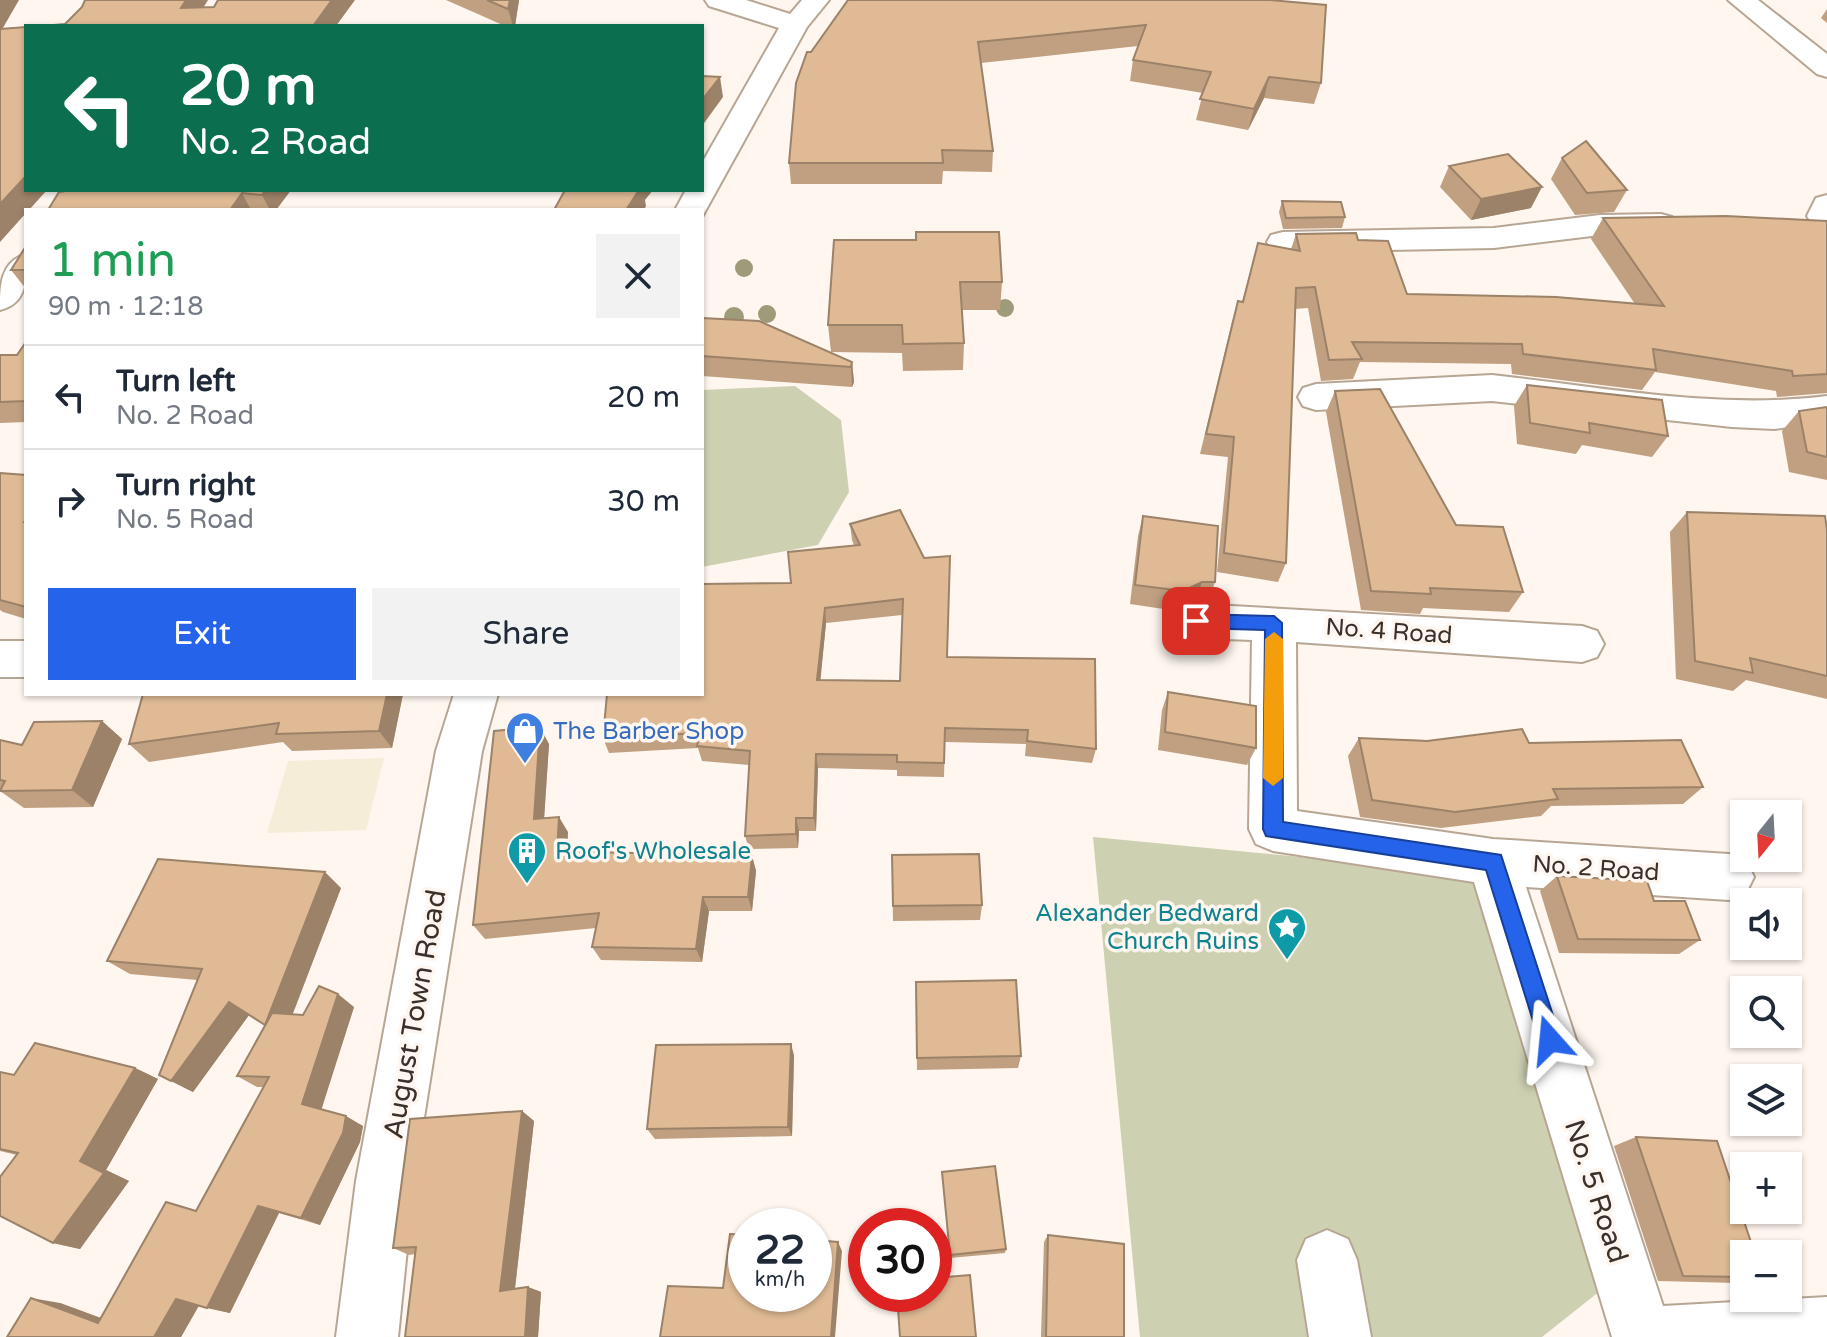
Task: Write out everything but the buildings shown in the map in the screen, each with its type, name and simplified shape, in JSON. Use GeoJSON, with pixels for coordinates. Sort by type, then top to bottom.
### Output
{"type":"FeatureCollection","features":[{"type":"Feature","properties":{"kind":"street"},"geometry":{"type":"LineString","coordinates":[[718,0],[795,24]]}},
{"type":"Feature","properties":{"kind":"street"},"geometry":{"type":"LineString","coordinates":[[704,187],[795,24],[816,0]]}},
{"type":"Feature","properties":{"kind":"street"},"geometry":{"type":"LineString","coordinates":[[1741,0],[1827,68]]}},
{"type":"Feature","properties":{"kind":"street"},"geometry":{"type":"LineString","coordinates":[[1817,227],[1827,205]]}},
{"type":"Feature","properties":{"kind":"street"},"geometry":{"type":"LineString","coordinates":[[1283,242],[1494,238],[1600,225],[1696,224]]}},
{"type":"Feature","properties":{"kind":"street"},"geometry":{"type":"LineString","coordinates":[[0,299],[24,268]]}},
{"type":"Feature","properties":{"kind":"street"},"geometry":{"type":"LineString","coordinates":[[1316,397],[1507,389],[1732,414],[1774,416],[1827,409]]}},
{"type":"Feature","properties":{"kind":"street","name":"No. 4 Road"},"geometry":{"type":"LineString","coordinates":[[1196,621],[1274,623],[1582,644]]}},
{"type":"Feature","properties":{"kind":"street","name":"No. 2 Road"},"geometry":{"type":"LineString","coordinates":[[1274,623],[1273,829],[1493,862],[1729,877]]}},
{"type":"Feature","properties":{"kind":"street"},"geometry":{"type":"LineString","coordinates":[[0,659],[24,659]]}},
{"type":"Feature","properties":{"kind":"street","name":"August Town Road"},"geometry":{"type":"LineString","coordinates":[[367,1337],[388,1165],[459,751],[475,696]]}},
{"type":"Feature","properties":{"kind":"street","name":"No. 5 Road"},"geometry":{"type":"LineString","coordinates":[[1493,862],[1643,1337]]}},
{"type":"Feature","properties":{"kind":"street"},"geometry":{"type":"LineString","coordinates":[[1327,1260],[1340,1337]]}},
{"type":"Feature","properties":{"kind":"street"},"geometry":{"type":"LineString","coordinates":[[1659,1337],[1827,1328]]}},
{"type":"Feature","properties":{"kind":"shaded area"},"geometry":{"type":"Polygon","coordinates":[[[384,758],[366,830],[267,833],[288,761],[384,758]]]}},
{"type":"Feature","properties":{"kind":"green space"},"geometry":{"type":"Polygon","coordinates":[[[795,386],[841,420],[849,492],[818,545],[704,567],[704,390],[795,386]]]}},
{"type":"Feature","properties":{"kind":"green space"},"geometry":{"type":"Polygon","coordinates":[[[1093,837],[1476,874],[1600,1291],[1542,1337],[1140,1337],[1093,837]]]}},
{"type":"Feature","properties":{"kind":"slow traffic"},"geometry":{"type":"LineString","coordinates":[[1273,778],[1274,639]]}},
{"type":"Feature","properties":{"kind":"place","name":"The Barber Shop"},"geometry":{"type":"Point","coordinates":[525,765]}},
{"type":"Feature","properties":{"kind":"place","name":"Roof's Wholesale"},"geometry":{"type":"Point","coordinates":[527,885]}},
{"type":"Feature","properties":{"kind":"place","name":"Alexander Bedward Church Ruins"},"geometry":{"type":"Point","coordinates":[1287,961]}},
{"type":"Feature","properties":{"kind":"route"},"geometry":{"type":"LineString","coordinates":[[1196,621],[1274,623],[1273,829],[1493,862],[1550,1040]]}}]}
